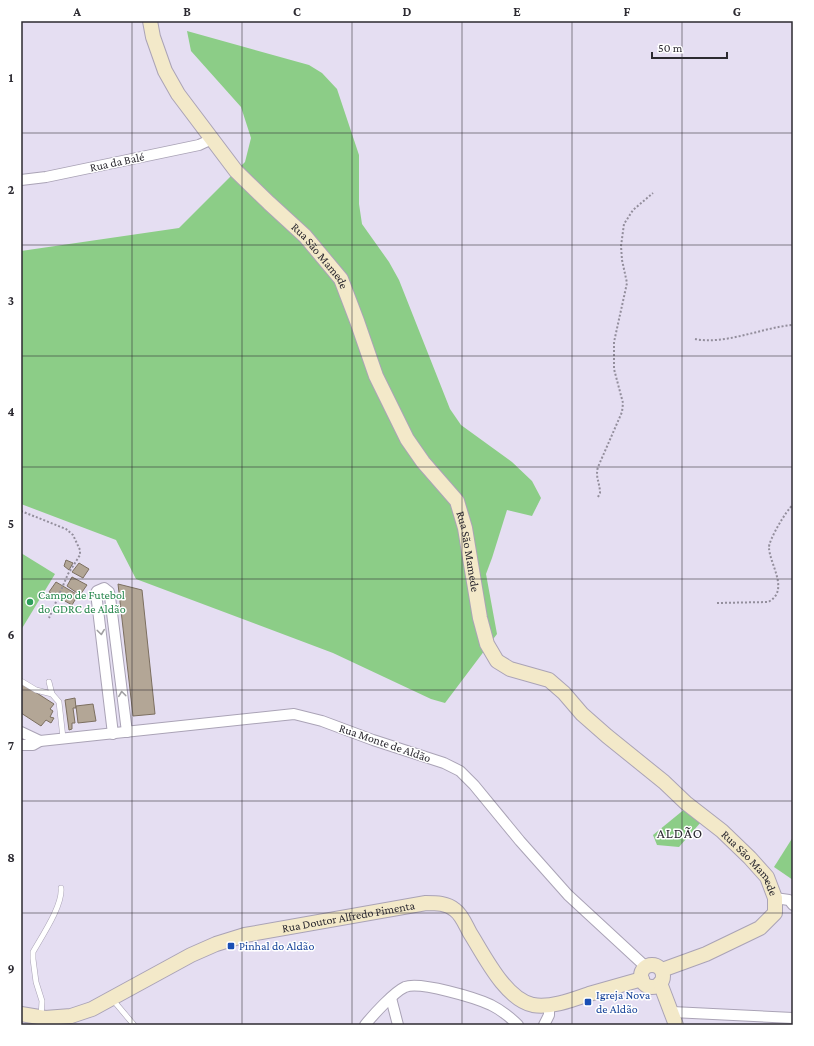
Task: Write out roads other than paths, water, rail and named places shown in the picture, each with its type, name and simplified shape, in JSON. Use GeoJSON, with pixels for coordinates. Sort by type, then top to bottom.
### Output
{"type":"FeatureCollection","features":[{"type":"Feature","properties":{"kind":"street","name":"Rua São Mamede"},"geometry":{"type":"LineString","coordinates":[[150,21],[153,37],[165,71],[178,94],[236,171],[305,236],[341,279],[376,376],[403,432],[423,462],[456,501],[466,528],[480,618],[487,644],[497,661],[510,669],[549,680],[564,693],[587,718],[664,782],[686,803],[722,831],[767,877],[775,898],[775,913],[760,928],[661,977]]}},
{"type":"Feature","properties":{"kind":"street","name":"Rua da Balé"},"geometry":{"type":"LineString","coordinates":[[21,180],[46,177],[199,145],[212,139]]}},
{"type":"Feature","properties":{"kind":"street"},"geometry":{"type":"LineString","coordinates":[[113,734],[96,593],[97,590],[104,588],[109,592],[110,597],[127,732]]}},
{"type":"Feature","properties":{"kind":"street","name":"Rua Monte de Aldão"},"geometry":{"type":"LineString","coordinates":[[21,745],[33,745],[40,741],[63,738],[294,714],[322,721],[444,763],[460,771],[474,785],[520,841],[568,895],[644,973]]}},
{"type":"Feature","properties":{"kind":"street"},"geometry":{"type":"LineString","coordinates":[[21,732],[40,741]]}},
{"type":"Feature","properties":{"kind":"street"},"geometry":{"type":"LineString","coordinates":[[775,898],[793,892]]}},
{"type":"Feature","properties":{"kind":"street"},"geometry":{"type":"LineString","coordinates":[[775,898],[789,900],[793,906]]}},
{"type":"Feature","properties":{"kind":"street","name":"Rua Doutor Alfredo Pimenta"},"geometry":{"type":"LineString","coordinates":[[21,1014],[41,1017],[71,1016],[92,1009],[191,955],[216,944],[245,935],[426,903],[440,903],[455,910],[503,983],[513,995],[524,1002],[533,1005],[549,1005],[566,1002],[644,973]]}},
{"type":"Feature","properties":{"kind":"street"},"geometry":{"type":"LineString","coordinates":[[661,977],[655,986],[650,986],[645,984],[644,973],[653,965],[656,966],[661,977],[674,1019],[793,1018]]}},
{"type":"Feature","properties":{"kind":"street"},"geometry":{"type":"LineString","coordinates":[[365,1025],[404,987],[413,985],[425,986],[472,998],[490,1005],[518,1025]]}},
{"type":"Feature","properties":{"kind":"street"},"geometry":{"type":"LineString","coordinates":[[391,998],[398,1025]]}},
{"type":"Feature","properties":{"kind":"street"},"geometry":{"type":"LineString","coordinates":[[544,1025],[549,1015],[549,1005]]}},
{"type":"Feature","properties":{"kind":"lane"},"geometry":{"type":"LineString","coordinates":[[21,681],[36,690],[52,694]]}},
{"type":"Feature","properties":{"kind":"lane"},"geometry":{"type":"LineString","coordinates":[[49,682],[52,694],[59,702],[63,738]]}},
{"type":"Feature","properties":{"kind":"lane"},"geometry":{"type":"LineString","coordinates":[[41,1017],[42,1001],[36,982],[33,952],[56,909],[62,895],[61,888]]}},
{"type":"Feature","properties":{"kind":"lane"},"geometry":{"type":"LineString","coordinates":[[112,998],[134,1025]]}},
{"type":"Feature","properties":{"kind":"place","name":"Campo de Futebol do GDRC de Aldão"},"geometry":{"type":"Point","coordinates":[30,602]}},
{"type":"Feature","properties":{"kind":"place","name":"Pinhal do Aldão"},"geometry":{"type":"Point","coordinates":[231,946]}},
{"type":"Feature","properties":{"kind":"place","name":"Igreja Nova de Aldão"},"geometry":{"type":"Point","coordinates":[588,1002]}},
{"type":"Feature","properties":{"kind":"district","name":"ALDÃO"},"geometry":{"type":"Point","coordinates":[680,833]}}]}
